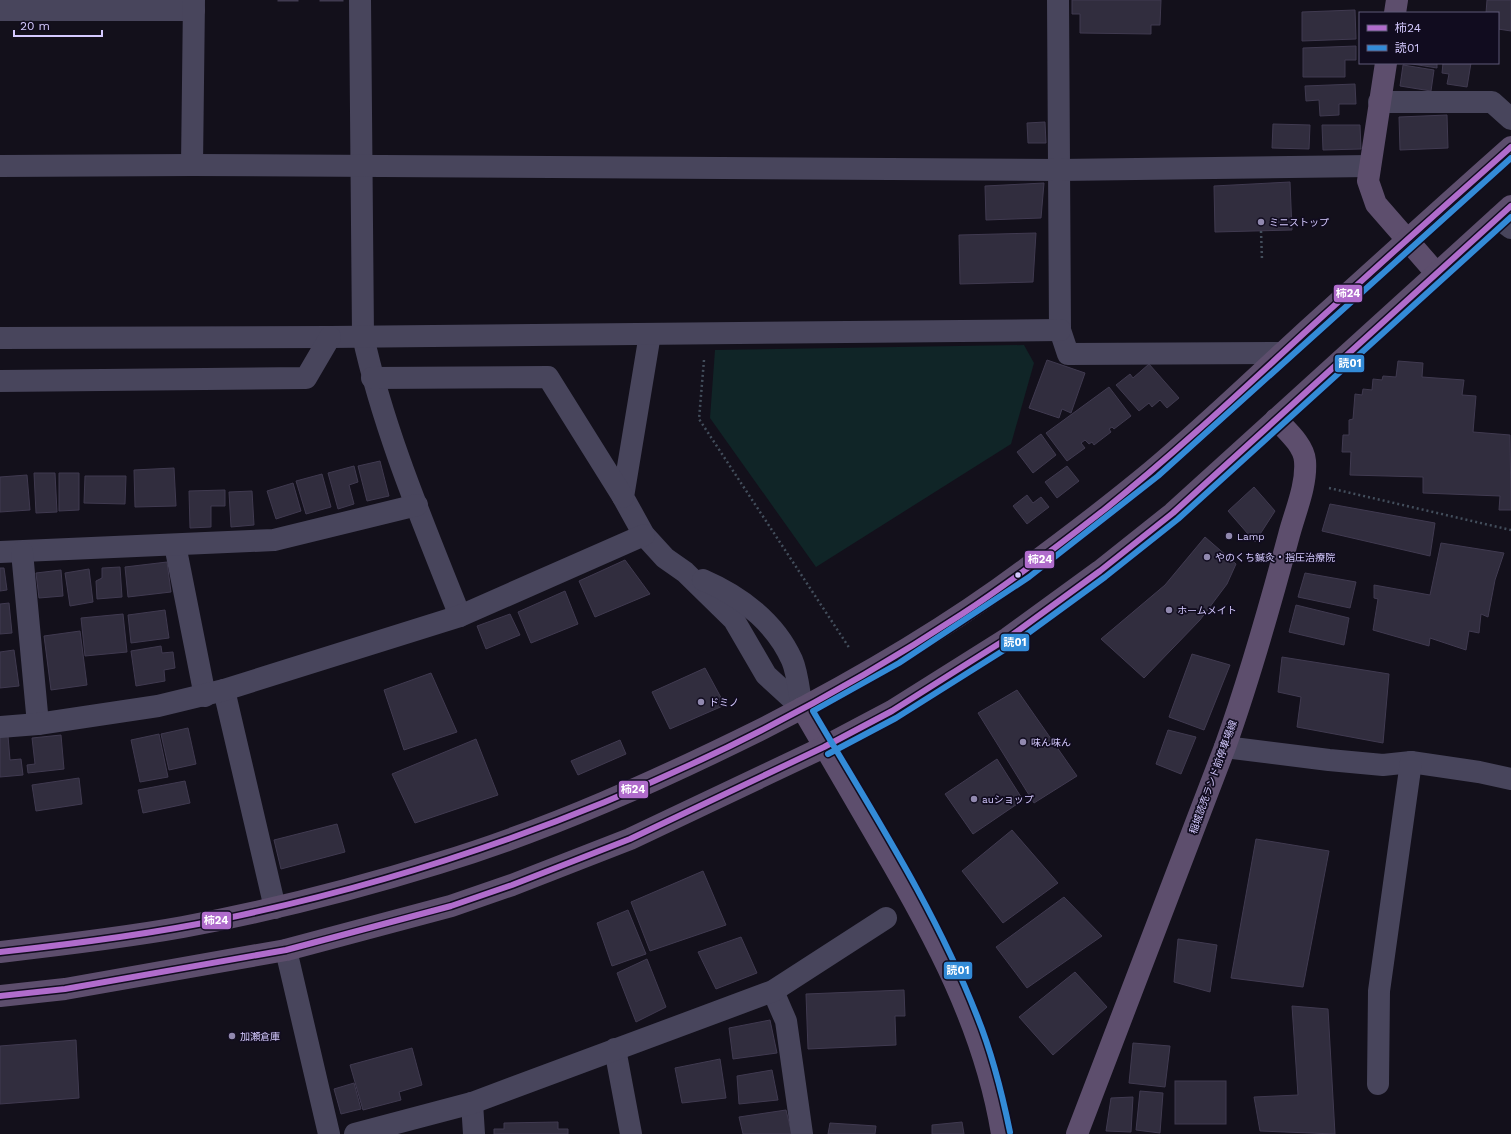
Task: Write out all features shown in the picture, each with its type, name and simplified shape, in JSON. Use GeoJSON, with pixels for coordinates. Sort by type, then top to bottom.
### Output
{"type":"FeatureCollection","features":[{"type":"Feature","properties":{"kind":"main road"},"geometry":{"type":"LineString","coordinates":[[1395,12],[1397,0]]}},
{"type":"Feature","properties":{"kind":"main road"},"geometry":{"type":"LineString","coordinates":[[1386,64],[1368,181],[1376,204],[1437,274]]}},
{"type":"Feature","properties":{"kind":"main road"},"geometry":{"type":"LineString","coordinates":[[0,952],[115,938],[184,927],[275,908],[380,881],[442,862],[557,822],[671,773],[802,708],[894,656],[1025,570],[1152,470],[1511,147]]}},
{"type":"Feature","properties":{"kind":"main road"},"geometry":{"type":"LineString","coordinates":[[0,996],[65,989],[286,950],[451,906],[572,863],[686,813],[824,747],[917,695],[1046,612],[1173,513],[1437,274],[1507,218]]}},
{"type":"Feature","properties":{"kind":"main road","name":"稲城読売ランド前停車場線"},"geometry":{"type":"LineString","coordinates":[[1077,1134],[1245,692],[1303,482],[1305,460],[1299,445],[1276,419]]}},
{"type":"Feature","properties":{"kind":"main road"},"geometry":{"type":"LineString","coordinates":[[802,708],[918,907],[940,948],[977,1037],[995,1097],[1002,1134]]}},
{"type":"Feature","properties":{"kind":"street"},"geometry":{"type":"LineString","coordinates":[[360,0],[363,336],[372,378],[417,505],[460,616]]}},
{"type":"Feature","properties":{"kind":"street"},"geometry":{"type":"LineString","coordinates":[[1058,0],[1060,330],[1068,354],[1283,353]]}},
{"type":"Feature","properties":{"kind":"street"},"geometry":{"type":"LineString","coordinates":[[0,10],[194,5],[192,165]]}},
{"type":"Feature","properties":{"kind":"street"},"geometry":{"type":"LineString","coordinates":[[1379,102],[1492,102],[1511,119]]}},
{"type":"Feature","properties":{"kind":"street"},"geometry":{"type":"LineString","coordinates":[[0,166],[192,165],[1059,170],[1370,166]]}},
{"type":"Feature","properties":{"kind":"street"},"geometry":{"type":"LineString","coordinates":[[0,338],[330,337],[1060,330]]}},
{"type":"Feature","properties":{"kind":"street"},"geometry":{"type":"LineString","coordinates":[[622,497],[650,334]]}},
{"type":"Feature","properties":{"kind":"street"},"geometry":{"type":"LineString","coordinates":[[0,381],[306,378],[330,337]]}},
{"type":"Feature","properties":{"kind":"street"},"geometry":{"type":"LineString","coordinates":[[372,378],[548,377],[622,497],[644,536],[665,558],[685,572],[734,620],[766,675],[802,708]]}},
{"type":"Feature","properties":{"kind":"street"},"geometry":{"type":"LineString","coordinates":[[0,552],[274,540],[417,505]]}},
{"type":"Feature","properties":{"kind":"street"},"geometry":{"type":"LineString","coordinates":[[0,727],[38,724],[158,706],[214,693],[460,616],[644,536]]}},
{"type":"Feature","properties":{"kind":"street"},"geometry":{"type":"LineString","coordinates":[[175,545],[214,693],[275,908]]}},
{"type":"Feature","properties":{"kind":"street"},"geometry":{"type":"LineString","coordinates":[[22,552],[38,724]]}},
{"type":"Feature","properties":{"kind":"street"},"geometry":{"type":"LineString","coordinates":[[685,572],[720,587],[749,606],[778,636],[792,661],[802,708]]}},
{"type":"Feature","properties":{"kind":"street"},"geometry":{"type":"LineString","coordinates":[[1225,747],[1383,765],[1411,762],[1479,772],[1511,779]]}},
{"type":"Feature","properties":{"kind":"street"},"geometry":{"type":"LineString","coordinates":[[1378,1084],[1379,991],[1411,762]]}},
{"type":"Feature","properties":{"kind":"street"},"geometry":{"type":"LineString","coordinates":[[355,1134],[472,1103],[773,991],[886,918]]}},
{"type":"Feature","properties":{"kind":"street"},"geometry":{"type":"LineString","coordinates":[[286,950],[329,1134]]}},
{"type":"Feature","properties":{"kind":"street"},"geometry":{"type":"LineString","coordinates":[[773,991],[786,1021],[802,1134]]}},
{"type":"Feature","properties":{"kind":"street"},"geometry":{"type":"LineString","coordinates":[[615,1049],[631,1134]]}},
{"type":"Feature","properties":{"kind":"street"},"geometry":{"type":"LineString","coordinates":[[472,1103],[474,1134]]}},
{"type":"Feature","properties":{"kind":"path"},"geometry":{"type":"LineString","coordinates":[[1261,231],[1262,260]]}},
{"type":"Feature","properties":{"kind":"path"},"geometry":{"type":"LineString","coordinates":[[706,333],[699,419],[850,649]]}},
{"type":"Feature","properties":{"kind":"path"},"geometry":{"type":"LineString","coordinates":[[1303,482],[1511,530]]}},
{"type":"Feature","properties":{"kind":"green space"},"geometry":{"type":"Polygon","coordinates":[[[1024,345],[1034,363],[1011,444],[816,567],[710,418],[715,350],[1024,345]]]}},
{"type":"Feature","properties":{"kind":"building"},"geometry":{"type":"Polygon","coordinates":[[[298,0],[298,1],[278,1],[298,0]]]}},
{"type":"Feature","properties":{"kind":"building"},"geometry":{"type":"Polygon","coordinates":[[[343,0],[343,1],[320,1],[343,0]]]}},
{"type":"Feature","properties":{"kind":"building"},"geometry":{"type":"Polygon","coordinates":[[[1072,0],[1161,0],[1160,25],[1151,25],[1151,34],[1080,33],[1080,14],[1072,14],[1072,0]]]}},
{"type":"Feature","properties":{"kind":"building"},"geometry":{"type":"Polygon","coordinates":[[[1487,0],[1511,0],[1511,31],[1499,29],[1499,12],[1486,12],[1487,0]]]}},
{"type":"Feature","properties":{"kind":"building"},"geometry":{"type":"Polygon","coordinates":[[[1355,10],[1356,39],[1302,41],[1302,12],[1355,10]]]}},
{"type":"Feature","properties":{"kind":"building"},"geometry":{"type":"Polygon","coordinates":[[[1356,46],[1356,60],[1345,60],[1345,77],[1303,77],[1303,48],[1356,46]]]}},
{"type":"Feature","properties":{"kind":"building"},"geometry":{"type":"Polygon","coordinates":[[[1412,64],[1437,64],[1437,68],[1412,64]]]}},
{"type":"Feature","properties":{"kind":"building"},"geometry":{"type":"Polygon","coordinates":[[[1443,64],[1471,64],[1467,87],[1447,84],[1449,74],[1442,73],[1443,64]]]}},
{"type":"Feature","properties":{"kind":"building"},"geometry":{"type":"Polygon","coordinates":[[[1403,65],[1434,70],[1431,91],[1400,86],[1403,65]]]}},
{"type":"Feature","properties":{"kind":"building"},"geometry":{"type":"Polygon","coordinates":[[[1355,84],[1356,104],[1339,104],[1339,115],[1320,116],[1319,100],[1306,101],[1305,86],[1355,84]]]}},
{"type":"Feature","properties":{"kind":"building"},"geometry":{"type":"Polygon","coordinates":[[[1447,115],[1448,148],[1400,150],[1399,117],[1447,115]]]}},
{"type":"Feature","properties":{"kind":"building"},"geometry":{"type":"Polygon","coordinates":[[[1045,122],[1046,143],[1028,143],[1027,123],[1045,122]]]}},
{"type":"Feature","properties":{"kind":"building"},"geometry":{"type":"Polygon","coordinates":[[[1273,124],[1310,125],[1309,149],[1272,148],[1273,124]]]}},
{"type":"Feature","properties":{"kind":"building"},"geometry":{"type":"Polygon","coordinates":[[[1322,125],[1360,125],[1361,149],[1323,150],[1322,125]]]}},
{"type":"Feature","properties":{"kind":"building"},"geometry":{"type":"Polygon","coordinates":[[[1290,182],[1292,230],[1215,232],[1214,186],[1290,182]]]}},
{"type":"Feature","properties":{"kind":"building"},"geometry":{"type":"Polygon","coordinates":[[[1044,183],[1041,218],[986,220],[985,186],[1044,183]]]}},
{"type":"Feature","properties":{"kind":"building"},"geometry":{"type":"Polygon","coordinates":[[[1036,233],[1033,282],[960,284],[959,235],[1036,233]]]}},
{"type":"Feature","properties":{"kind":"building"},"geometry":{"type":"Polygon","coordinates":[[[1047,360],[1085,373],[1071,413],[1062,409],[1059,418],[1029,408],[1047,360]]]}},
{"type":"Feature","properties":{"kind":"building"},"geometry":{"type":"Polygon","coordinates":[[[1398,361],[1423,363],[1422,377],[1464,380],[1462,395],[1476,396],[1473,432],[1510,435],[1511,510],[1499,510],[1500,496],[1423,493],[1423,477],[1350,475],[1351,452],[1342,452],[1343,435],[1349,435],[1349,420],[1353,419],[1355,394],[1362,395],[1363,389],[1372,390],[1373,379],[1382,380],[1383,376],[1396,377],[1398,361]]]}},
{"type":"Feature","properties":{"kind":"building"},"geometry":{"type":"Polygon","coordinates":[[[1149,364],[1179,398],[1167,408],[1160,400],[1152,407],[1149,403],[1139,411],[1116,385],[1130,374],[1133,378],[1149,364]]]}},
{"type":"Feature","properties":{"kind":"building"},"geometry":{"type":"Polygon","coordinates":[[[1109,387],[1131,416],[1114,429],[1112,427],[1109,429],[1111,432],[1094,445],[1092,442],[1089,444],[1085,440],[1081,443],[1085,448],[1067,461],[1046,433],[1109,387]]]}},
{"type":"Feature","properties":{"kind":"building"},"geometry":{"type":"Polygon","coordinates":[[[1041,434],[1056,455],[1033,473],[1017,452],[1041,434]]]}},
{"type":"Feature","properties":{"kind":"building"},"geometry":{"type":"Polygon","coordinates":[[[380,461],[389,496],[367,501],[358,466],[380,461]]]}},
{"type":"Feature","properties":{"kind":"building"},"geometry":{"type":"Polygon","coordinates":[[[354,466],[358,482],[349,485],[354,504],[338,509],[328,473],[354,466]]]}},
{"type":"Feature","properties":{"kind":"building"},"geometry":{"type":"Polygon","coordinates":[[[1067,466],[1079,481],[1057,498],[1045,482],[1067,466]]]}},
{"type":"Feature","properties":{"kind":"building"},"geometry":{"type":"Polygon","coordinates":[[[174,468],[176,506],[135,507],[134,470],[174,468]]]}},
{"type":"Feature","properties":{"kind":"building"},"geometry":{"type":"Polygon","coordinates":[[[34,473],[55,473],[57,512],[36,513],[34,473]]]}},
{"type":"Feature","properties":{"kind":"building"},"geometry":{"type":"Polygon","coordinates":[[[59,473],[79,473],[79,510],[59,511],[59,473]]]}},
{"type":"Feature","properties":{"kind":"building"},"geometry":{"type":"Polygon","coordinates":[[[322,474],[331,507],[306,514],[296,481],[322,474]]]}},
{"type":"Feature","properties":{"kind":"building"},"geometry":{"type":"Polygon","coordinates":[[[27,475],[30,510],[0,512],[0,477],[27,475]]]}},
{"type":"Feature","properties":{"kind":"building"},"geometry":{"type":"Polygon","coordinates":[[[85,476],[126,476],[125,504],[84,503],[85,476]]]}},
{"type":"Feature","properties":{"kind":"building"},"geometry":{"type":"Polygon","coordinates":[[[293,483],[301,511],[276,519],[267,491],[293,483]]]}},
{"type":"Feature","properties":{"kind":"building"},"geometry":{"type":"Polygon","coordinates":[[[1254,487],[1275,511],[1255,542],[1228,511],[1254,487]]]}},
{"type":"Feature","properties":{"kind":"building"},"geometry":{"type":"Polygon","coordinates":[[[225,490],[225,506],[211,506],[211,527],[190,528],[189,491],[225,490]]]}},
{"type":"Feature","properties":{"kind":"building"},"geometry":{"type":"Polygon","coordinates":[[[252,491],[254,525],[231,527],[229,492],[252,491]]]}},
{"type":"Feature","properties":{"kind":"building"},"geometry":{"type":"Polygon","coordinates":[[[1027,495],[1033,503],[1041,497],[1049,507],[1027,524],[1013,506],[1027,495]]]}},
{"type":"Feature","properties":{"kind":"building"},"geometry":{"type":"Polygon","coordinates":[[[1330,504],[1435,523],[1430,556],[1322,531],[1330,504]]]}},
{"type":"Feature","properties":{"kind":"building"},"geometry":{"type":"Polygon","coordinates":[[[1205,537],[1236,564],[1227,584],[1200,620],[1144,678],[1101,639],[1165,585],[1205,537]]]}},
{"type":"Feature","properties":{"kind":"building"},"geometry":{"type":"Polygon","coordinates":[[[1441,543],[1504,553],[1495,580],[1488,617],[1481,614],[1479,633],[1469,631],[1466,650],[1430,638],[1429,646],[1373,630],[1378,599],[1374,598],[1374,585],[1430,595],[1441,543]]]}},
{"type":"Feature","properties":{"kind":"building"},"geometry":{"type":"Polygon","coordinates":[[[625,560],[650,594],[595,617],[579,581],[625,560]]]}},
{"type":"Feature","properties":{"kind":"building"},"geometry":{"type":"Polygon","coordinates":[[[167,562],[171,592],[128,597],[125,567],[167,562]]]}},
{"type":"Feature","properties":{"kind":"building"},"geometry":{"type":"Polygon","coordinates":[[[120,567],[122,597],[97,599],[96,581],[102,578],[102,568],[120,567]]]}},
{"type":"Feature","properties":{"kind":"building"},"geometry":{"type":"Polygon","coordinates":[[[0,568],[4,568],[7,590],[0,591],[0,568]]]}},
{"type":"Feature","properties":{"kind":"building"},"geometry":{"type":"Polygon","coordinates":[[[89,569],[93,602],[70,606],[65,573],[89,569]]]}},
{"type":"Feature","properties":{"kind":"building"},"geometry":{"type":"Polygon","coordinates":[[[61,570],[63,596],[39,598],[36,573],[61,570]]]}},
{"type":"Feature","properties":{"kind":"building"},"geometry":{"type":"Polygon","coordinates":[[[1305,573],[1356,582],[1350,608],[1298,597],[1305,573]]]}},
{"type":"Feature","properties":{"kind":"building"},"geometry":{"type":"Polygon","coordinates":[[[565,591],[578,624],[531,643],[518,612],[565,591]]]}},
{"type":"Feature","properties":{"kind":"building"},"geometry":{"type":"Polygon","coordinates":[[[9,603],[12,633],[0,634],[0,604],[9,603]]]}},
{"type":"Feature","properties":{"kind":"building"},"geometry":{"type":"Polygon","coordinates":[[[1296,605],[1349,618],[1344,645],[1289,632],[1296,605]]]}},
{"type":"Feature","properties":{"kind":"building"},"geometry":{"type":"Polygon","coordinates":[[[165,610],[169,638],[131,643],[128,615],[165,610]]]}},
{"type":"Feature","properties":{"kind":"building"},"geometry":{"type":"Polygon","coordinates":[[[123,614],[127,652],[85,656],[81,618],[123,614]]]}},
{"type":"Feature","properties":{"kind":"building"},"geometry":{"type":"Polygon","coordinates":[[[510,614],[520,635],[486,649],[477,626],[510,614]]]}},
{"type":"Feature","properties":{"kind":"building"},"geometry":{"type":"Polygon","coordinates":[[[80,631],[87,685],[51,690],[44,636],[80,631]]]}},
{"type":"Feature","properties":{"kind":"building"},"geometry":{"type":"Polygon","coordinates":[[[161,646],[162,653],[173,652],[175,668],[164,670],[165,681],[136,686],[131,651],[161,646]]]}},
{"type":"Feature","properties":{"kind":"building"},"geometry":{"type":"Polygon","coordinates":[[[14,650],[19,686],[0,688],[0,652],[14,650]]]}},
{"type":"Feature","properties":{"kind":"building"},"geometry":{"type":"Polygon","coordinates":[[[1192,654],[1230,665],[1204,730],[1169,717],[1192,654]]]}},
{"type":"Feature","properties":{"kind":"building"},"geometry":{"type":"Polygon","coordinates":[[[1282,657],[1389,674],[1383,743],[1297,727],[1301,697],[1278,692],[1282,657]]]}},
{"type":"Feature","properties":{"kind":"building"},"geometry":{"type":"Polygon","coordinates":[[[705,668],[725,705],[670,729],[652,692],[705,668]]]}},
{"type":"Feature","properties":{"kind":"building"},"geometry":{"type":"Polygon","coordinates":[[[431,673],[457,732],[404,750],[384,690],[431,673]]]}},
{"type":"Feature","properties":{"kind":"building"},"geometry":{"type":"Polygon","coordinates":[[[1017,690],[1077,776],[1034,803],[978,713],[1017,690]]]}},
{"type":"Feature","properties":{"kind":"building"},"geometry":{"type":"Polygon","coordinates":[[[188,728],[196,764],[169,770],[161,734],[188,728]]]}},
{"type":"Feature","properties":{"kind":"building"},"geometry":{"type":"Polygon","coordinates":[[[1168,730],[1196,737],[1181,774],[1156,764],[1168,730]]]}},
{"type":"Feature","properties":{"kind":"building"},"geometry":{"type":"Polygon","coordinates":[[[159,734],[168,777],[140,782],[131,740],[159,734]]]}},
{"type":"Feature","properties":{"kind":"building"},"geometry":{"type":"Polygon","coordinates":[[[61,735],[64,769],[28,773],[27,765],[35,764],[32,738],[61,735]]]}},
{"type":"Feature","properties":{"kind":"building"},"geometry":{"type":"Polygon","coordinates":[[[8,736],[10,760],[21,759],[23,775],[0,777],[0,737],[8,736]]]}},
{"type":"Feature","properties":{"kind":"building"},"geometry":{"type":"Polygon","coordinates":[[[476,739],[498,795],[415,823],[392,774],[476,739]]]}},
{"type":"Feature","properties":{"kind":"building"},"geometry":{"type":"Polygon","coordinates":[[[620,740],[626,754],[578,775],[571,761],[620,740]]]}},
{"type":"Feature","properties":{"kind":"building"},"geometry":{"type":"Polygon","coordinates":[[[997,759],[1023,800],[973,834],[945,794],[997,759]]]}},
{"type":"Feature","properties":{"kind":"building"},"geometry":{"type":"Polygon","coordinates":[[[79,778],[82,804],[36,811],[32,785],[79,778]]]}},
{"type":"Feature","properties":{"kind":"building"},"geometry":{"type":"Polygon","coordinates":[[[185,781],[190,803],[143,813],[138,790],[185,781]]]}},
{"type":"Feature","properties":{"kind":"building"},"geometry":{"type":"Polygon","coordinates":[[[337,824],[345,852],[281,869],[274,840],[337,824]]]}},
{"type":"Feature","properties":{"kind":"building"},"geometry":{"type":"Polygon","coordinates":[[[1012,830],[1058,883],[1003,923],[962,871],[1012,830]]]}},
{"type":"Feature","properties":{"kind":"building"},"geometry":{"type":"Polygon","coordinates":[[[1256,839],[1329,851],[1303,987],[1231,978],[1256,839]]]}},
{"type":"Feature","properties":{"kind":"building"},"geometry":{"type":"Polygon","coordinates":[[[703,871],[726,925],[650,951],[631,902],[703,871]]]}},
{"type":"Feature","properties":{"kind":"building"},"geometry":{"type":"Polygon","coordinates":[[[1064,897],[1102,936],[1027,988],[996,947],[1064,897]]]}},
{"type":"Feature","properties":{"kind":"building"},"geometry":{"type":"Polygon","coordinates":[[[628,910],[646,954],[612,966],[597,923],[628,910]]]}},
{"type":"Feature","properties":{"kind":"building"},"geometry":{"type":"Polygon","coordinates":[[[741,937],[757,973],[716,989],[698,952],[741,937]]]}},
{"type":"Feature","properties":{"kind":"building"},"geometry":{"type":"Polygon","coordinates":[[[1178,939],[1217,945],[1210,992],[1174,982],[1178,939]]]}},
{"type":"Feature","properties":{"kind":"building"},"geometry":{"type":"Polygon","coordinates":[[[647,959],[666,1007],[636,1022],[617,973],[647,959]]]}},
{"type":"Feature","properties":{"kind":"building"},"geometry":{"type":"Polygon","coordinates":[[[1075,972],[1107,1007],[1053,1055],[1019,1017],[1075,972]]]}},
{"type":"Feature","properties":{"kind":"building"},"geometry":{"type":"Polygon","coordinates":[[[904,990],[905,1016],[895,1016],[896,1045],[808,1049],[806,994],[904,990]]]}},
{"type":"Feature","properties":{"kind":"building"},"geometry":{"type":"Polygon","coordinates":[[[1292,1006],[1328,1009],[1335,1134],[1260,1131],[1254,1097],[1298,1095],[1292,1006]]]}},
{"type":"Feature","properties":{"kind":"building"},"geometry":{"type":"Polygon","coordinates":[[[770,1020],[777,1053],[733,1059],[729,1028],[770,1020]]]}},
{"type":"Feature","properties":{"kind":"building"},"geometry":{"type":"Polygon","coordinates":[[[76,1040],[79,1098],[0,1104],[0,1046],[76,1040]]]}},
{"type":"Feature","properties":{"kind":"building"},"geometry":{"type":"Polygon","coordinates":[[[1133,1043],[1170,1046],[1165,1087],[1129,1083],[1133,1043]]]}},
{"type":"Feature","properties":{"kind":"building"},"geometry":{"type":"Polygon","coordinates":[[[412,1048],[422,1085],[399,1092],[401,1100],[363,1110],[350,1065],[412,1048]]]}},
{"type":"Feature","properties":{"kind":"building"},"geometry":{"type":"Polygon","coordinates":[[[720,1059],[726,1098],[682,1103],[675,1068],[720,1059]]]}},
{"type":"Feature","properties":{"kind":"building"},"geometry":{"type":"Polygon","coordinates":[[[772,1070],[778,1100],[739,1104],[737,1076],[772,1070]]]}},
{"type":"Feature","properties":{"kind":"building"},"geometry":{"type":"Polygon","coordinates":[[[1175,1081],[1226,1081],[1226,1124],[1175,1124],[1175,1081]]]}},
{"type":"Feature","properties":{"kind":"building"},"geometry":{"type":"Polygon","coordinates":[[[354,1083],[361,1109],[341,1114],[334,1089],[354,1083]]]}},
{"type":"Feature","properties":{"kind":"building"},"geometry":{"type":"Polygon","coordinates":[[[1140,1091],[1163,1093],[1160,1133],[1136,1130],[1140,1091]]]}},
{"type":"Feature","properties":{"kind":"building"},"geometry":{"type":"Polygon","coordinates":[[[1133,1097],[1131,1132],[1106,1131],[1111,1098],[1133,1097]]]}},
{"type":"Feature","properties":{"kind":"building"},"geometry":{"type":"Polygon","coordinates":[[[786,1110],[792,1134],[743,1134],[739,1117],[786,1110]]]}},
{"type":"Feature","properties":{"kind":"building"},"geometry":{"type":"Polygon","coordinates":[[[558,1122],[558,1129],[568,1129],[568,1134],[494,1134],[494,1129],[504,1129],[504,1123],[558,1122]]]}},
{"type":"Feature","properties":{"kind":"building"},"geometry":{"type":"Polygon","coordinates":[[[962,1122],[964,1134],[932,1134],[932,1125],[962,1122]]]}},
{"type":"Feature","properties":{"kind":"building"},"geometry":{"type":"Polygon","coordinates":[[[830,1123],[876,1126],[875,1134],[828,1134],[830,1123]]]}},
{"type":"Feature","properties":{"kind":"transit line","name":"柿24"},"geometry":{"type":"LineString","coordinates":[[0,952],[109,939],[218,920],[316,897],[414,870],[510,838],[604,802],[697,762],[788,717],[876,667],[962,614],[1034,564],[1104,510],[1155,468],[1511,147]]}},
{"type":"Feature","properties":{"kind":"transit line","name":"読01"},"geometry":{"type":"LineString","coordinates":[[1010,1132],[1000,1088],[987,1044],[977,1016],[942,937],[901,860],[813,711],[899,663],[1029,577],[1158,476],[1511,158]]}},
{"type":"Feature","properties":{"kind":"transit line","name":"柿24"},"geometry":{"type":"LineString","coordinates":[[0,996],[65,989],[286,950],[451,906],[512,885],[630,839],[824,747],[892,711],[1008,638],[1100,571],[1173,513],[1511,206]]}},
{"type":"Feature","properties":{"kind":"transit line","name":"読01"},"geometry":{"type":"LineString","coordinates":[[828,754],[896,718],[1012,645],[1105,577],[1178,519],[1511,217]]}},
{"type":"Feature","properties":{"kind":"place","name":"ミニストップ"},"geometry":{"type":"Point","coordinates":[1261,222]}},
{"type":"Feature","properties":{"kind":"place","name":"Lamp"},"geometry":{"type":"Point","coordinates":[1229,536]}},
{"type":"Feature","properties":{"kind":"place","name":"やのくち鍼灸・指圧治療院"},"geometry":{"type":"Point","coordinates":[1207,557]}},
{"type":"Feature","properties":{"kind":"place","name":"ホームメイト"},"geometry":{"type":"Point","coordinates":[1169,610]}},
{"type":"Feature","properties":{"kind":"place","name":"ドミノ"},"geometry":{"type":"Point","coordinates":[701,702]}},
{"type":"Feature","properties":{"kind":"place","name":"味ん味ん"},"geometry":{"type":"Point","coordinates":[1023,742]}},
{"type":"Feature","properties":{"kind":"place","name":"auショップ"},"geometry":{"type":"Point","coordinates":[974,799]}},
{"type":"Feature","properties":{"kind":"place","name":"加瀬倉庫"},"geometry":{"type":"Point","coordinates":[232,1036]}}]}
